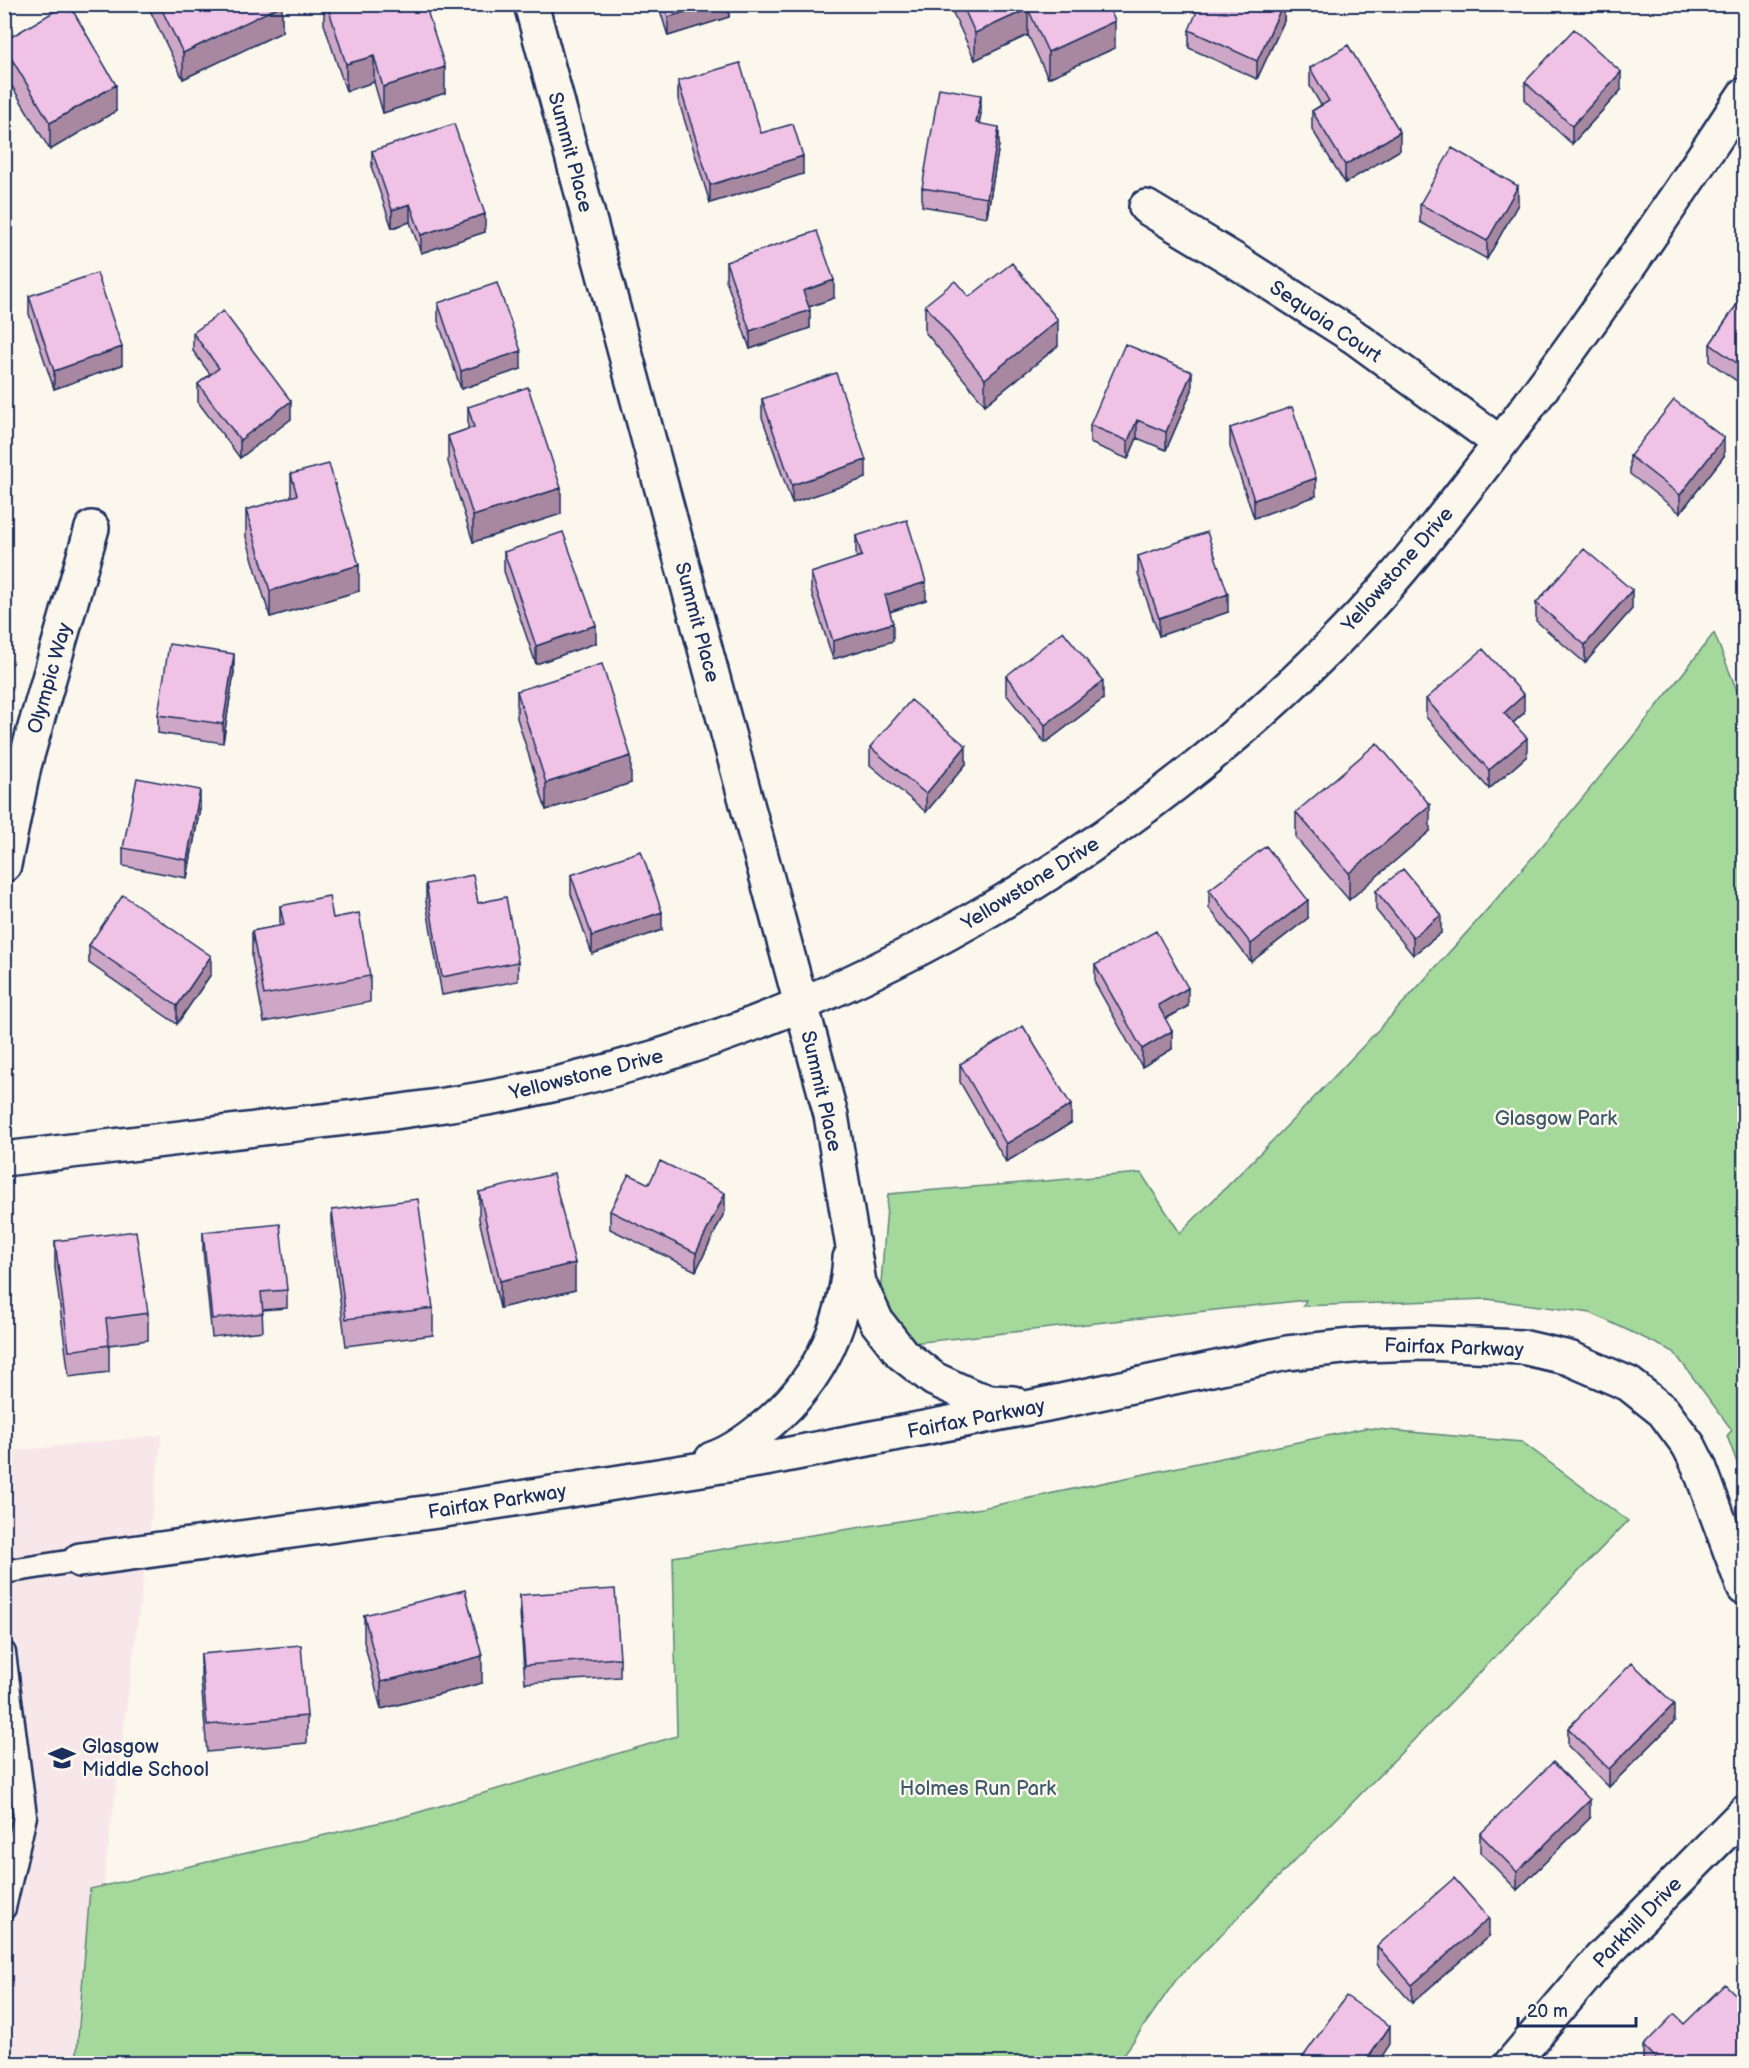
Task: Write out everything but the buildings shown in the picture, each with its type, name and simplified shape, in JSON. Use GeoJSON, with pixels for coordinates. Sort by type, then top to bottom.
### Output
{"type":"FeatureCollection","features":[{"type":"Feature","properties":{"kind":"street","name":"Summit Place"},"geometry":{"type":"LineString","coordinates":[[531,4],[831,1115],[859,1283],[877,1322],[902,1354],[934,1379],[971,1396],[990,1401],[1047,1404]]}},
{"type":"Feature","properties":{"kind":"street","name":"Yellowstone Drive"},"geometry":{"type":"LineString","coordinates":[[4,1160],[441,1107],[550,1086],[678,1051],[802,1005],[850,983],[958,929],[1069,862],[1182,778],[1284,693],[1363,613],[1438,524],[1555,372],[1655,231],[1744,95]]}},
{"type":"Feature","properties":{"kind":"street","name":"Sequoia Court"},"geometry":{"type":"LineString","coordinates":[[1146,207],[1353,336],[1500,443]]}},
{"type":"Feature","properties":{"kind":"street","name":"Olympic Way"},"geometry":{"type":"LineString","coordinates":[[4,865],[24,765],[92,528]]}},
{"type":"Feature","properties":{"kind":"street","name":"Summit Place"},"geometry":{"type":"LineString","coordinates":[[667,1475],[720,1456],[742,1445],[778,1416],[812,1377],[834,1334],[848,1288],[851,1242]]}},
{"type":"Feature","properties":{"kind":"street","name":"Fairfax Parkway"},"geometry":{"type":"LineString","coordinates":[[80,1560],[438,1511],[765,1459],[1047,1404],[1287,1353],[1361,1345],[1426,1343],[1522,1347],[1569,1358],[1629,1384],[1663,1411],[1689,1446],[1699,1466],[1744,1588]]}},
{"type":"Feature","properties":{"kind":"street","name":"Parkhill Drive"},"geometry":{"type":"LineString","coordinates":[[1511,2064],[1601,1958],[1744,1813]]}},
{"type":"Feature","properties":{"kind":"lane"},"geometry":{"type":"LineString","coordinates":[[4,1572],[80,1560]]}},
{"type":"Feature","properties":{"kind":"lane"},"geometry":{"type":"LineString","coordinates":[[4,1653],[25,1816],[4,1908]]}},
{"type":"Feature","properties":{"kind":"shaded area","name":"Glasgow Middle School"},"geometry":{"type":"Polygon","coordinates":[[[162,1435],[80,2063],[5,2063],[4,1452],[162,1435]]]}},
{"type":"Feature","properties":{"kind":"green space","name":"Glasgow Park"},"geometry":{"type":"Polygon","coordinates":[[[1714,633],[1744,708],[1744,1481],[1727,1436],[1732,1430],[1674,1352],[1591,1313],[1487,1299],[1303,1306],[1306,1300],[876,1347],[888,1194],[1141,1173],[1180,1233],[1322,1090],[1458,943],[1589,791],[1714,633]]]}},
{"type":"Feature","properties":{"kind":"green space","name":"Holmes Run Park"},"geometry":{"type":"Polygon","coordinates":[[[1365,1428],[1522,1442],[1628,1521],[1176,1980],[1118,2063],[76,2063],[90,1889],[399,1818],[677,1736],[673,1557],[982,1508],[1365,1428]]]}},
{"type":"Feature","properties":{"kind":"place","name":"Glasgow Middle School"},"geometry":{"type":"Point","coordinates":[62,1758]}}]}
